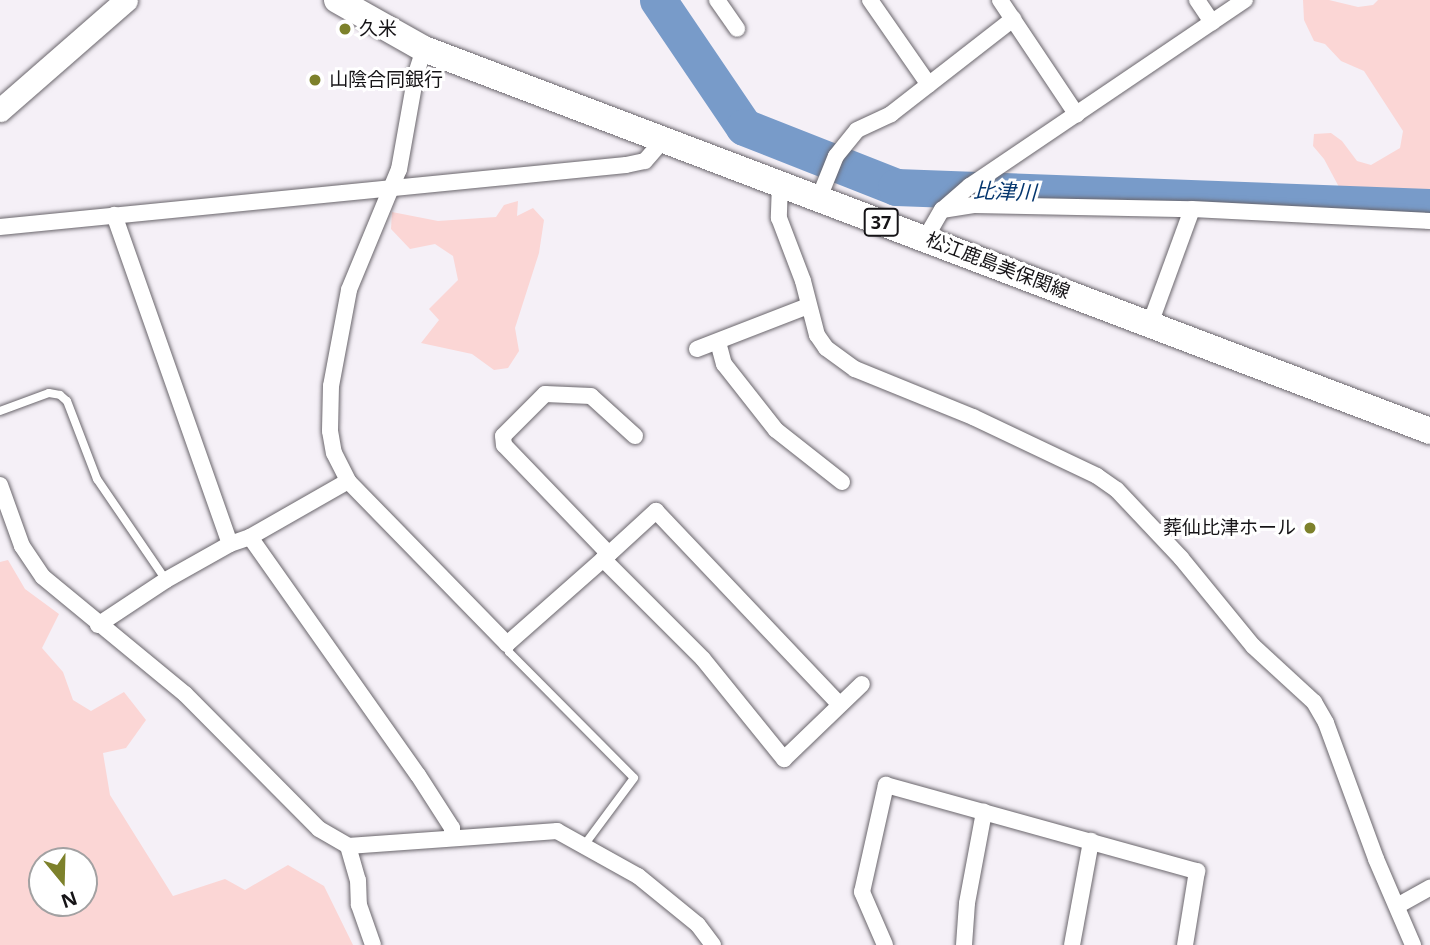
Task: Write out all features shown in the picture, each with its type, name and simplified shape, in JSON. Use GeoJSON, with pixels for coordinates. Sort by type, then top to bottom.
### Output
{"type":"FeatureCollection","features":[{"type":"Feature","properties":{"kind":"main road","name":"松江鹿島美保関線"},"geometry":{"type":"LineString","coordinates":[[337,0],[424,49],[1430,430]]}},
{"type":"Feature","properties":{"kind":"street"},"geometry":{"type":"LineString","coordinates":[[0,110],[127,0]]}},
{"type":"Feature","properties":{"kind":"street"},"geometry":{"type":"LineString","coordinates":[[717,0],[737,29]]}},
{"type":"Feature","properties":{"kind":"street"},"geometry":{"type":"LineString","coordinates":[[870,0],[929,85]]}},
{"type":"Feature","properties":{"kind":"street"},"geometry":{"type":"LineString","coordinates":[[1000,0],[1077,115]]}},
{"type":"Feature","properties":{"kind":"street"},"geometry":{"type":"LineString","coordinates":[[1197,0],[1212,22]]}},
{"type":"Feature","properties":{"kind":"street"},"geometry":{"type":"LineString","coordinates":[[925,239],[947,206],[971,186],[1245,0]]}},
{"type":"Feature","properties":{"kind":"street"},"geometry":{"type":"LineString","coordinates":[[820,198],[836,156],[857,130],[891,114],[1013,19]]}},
{"type":"Feature","properties":{"kind":"street"},"geometry":{"type":"LineString","coordinates":[[424,49],[416,75],[399,169],[349,290],[331,386],[332,442],[348,481],[507,644],[656,511],[839,704]]}},
{"type":"Feature","properties":{"kind":"street"},"geometry":{"type":"LineString","coordinates":[[0,227],[625,165],[645,160],[663,140]]}},
{"type":"Feature","properties":{"kind":"street"},"geometry":{"type":"LineString","coordinates":[[780,184],[779,218],[803,281],[817,335],[826,348],[855,369],[973,417],[1097,476],[1125,498],[1181,558],[1253,646],[1314,702],[1326,723],[1413,945]]}},
{"type":"Feature","properties":{"kind":"street"},"geometry":{"type":"LineString","coordinates":[[947,206],[1192,209],[1430,221]]}},
{"type":"Feature","properties":{"kind":"street"},"geometry":{"type":"LineString","coordinates":[[1150,324],[1192,209]]}},
{"type":"Feature","properties":{"kind":"street"},"geometry":{"type":"LineString","coordinates":[[114,215],[230,544]]}},
{"type":"Feature","properties":{"kind":"street"},"geometry":{"type":"LineString","coordinates":[[697,349],[808,306]]}},
{"type":"Feature","properties":{"kind":"street"},"geometry":{"type":"LineString","coordinates":[[718,342],[724,364],[776,430],[842,482]]}},
{"type":"Feature","properties":{"kind":"street"},"geometry":{"type":"LineString","coordinates":[[635,436],[592,396],[545,394],[503,436],[504,444],[688,643],[784,759],[862,684]]}},
{"type":"Feature","properties":{"kind":"street"},"geometry":{"type":"LineString","coordinates":[[98,625],[166,580],[230,544],[250,537],[348,481]]}},
{"type":"Feature","properties":{"kind":"street"},"geometry":{"type":"LineString","coordinates":[[0,485],[15,529],[32,563],[43,577],[184,694],[319,829],[348,846],[557,831],[585,844],[638,876],[698,925],[713,945]]}},
{"type":"Feature","properties":{"kind":"street"},"geometry":{"type":"LineString","coordinates":[[250,537],[418,775],[452,828],[453,837]]}},
{"type":"Feature","properties":{"kind":"street"},"geometry":{"type":"LineString","coordinates":[[885,945],[862,892],[886,785],[1197,871],[1185,945]]}},
{"type":"Feature","properties":{"kind":"street"},"geometry":{"type":"LineString","coordinates":[[964,945],[967,903],[984,812]]}},
{"type":"Feature","properties":{"kind":"street"},"geometry":{"type":"LineString","coordinates":[[1072,945],[1091,841]]}},
{"type":"Feature","properties":{"kind":"street"},"geometry":{"type":"LineString","coordinates":[[348,846],[358,880],[359,905],[373,945]]}},
{"type":"Feature","properties":{"kind":"street"},"geometry":{"type":"LineString","coordinates":[[1397,906],[1430,888]]}},
{"type":"Feature","properties":{"kind":"lane"},"geometry":{"type":"LineString","coordinates":[[0,411],[49,393],[60,395],[67,401],[97,479],[166,580]]}},
{"type":"Feature","properties":{"kind":"lane"},"geometry":{"type":"LineString","coordinates":[[507,644],[509,652],[518,662],[634,778],[585,844]]}},
{"type":"Feature","properties":{"kind":"shaded area"},"geometry":{"type":"Polygon","coordinates":[[[1303,0],[1329,0],[1358,7],[1373,5],[1378,0],[1430,0],[1430,198],[1349,193],[1339,187],[1324,159],[1313,146],[1314,134],[1331,133],[1342,141],[1357,161],[1371,165],[1400,148],[1403,131],[1364,71],[1341,61],[1325,44],[1314,41],[1304,20],[1303,0]]]}},
{"type":"Feature","properties":{"kind":"shaded area"},"geometry":{"type":"Polygon","coordinates":[[[518,201],[517,216],[533,208],[544,220],[539,253],[515,328],[519,351],[508,368],[494,370],[472,354],[421,343],[439,320],[429,309],[458,280],[453,256],[435,244],[410,249],[391,229],[392,212],[438,221],[496,217],[504,205],[518,201]]]}},
{"type":"Feature","properties":{"kind":"shaded area"},"geometry":{"type":"Polygon","coordinates":[[[8,560],[25,589],[59,614],[42,648],[63,672],[73,700],[91,711],[124,692],[146,720],[126,748],[103,753],[110,795],[173,896],[225,879],[245,890],[288,865],[324,886],[353,945],[0,945],[0,562],[8,560]]]}},
{"type":"Feature","properties":{"kind":"waterway","name":"比津川"},"geometry":{"type":"LineString","coordinates":[[658,0],[744,127],[896,187],[1430,207]]}},
{"type":"Feature","properties":{"kind":"place","name":"久米"},"geometry":{"type":"Point","coordinates":[345,29]}},
{"type":"Feature","properties":{"kind":"place","name":"山陰合同銀行"},"geometry":{"type":"Point","coordinates":[315,80]}},
{"type":"Feature","properties":{"kind":"place","name":"葬仙比津ホール"},"geometry":{"type":"Point","coordinates":[1310,528]}}]}
